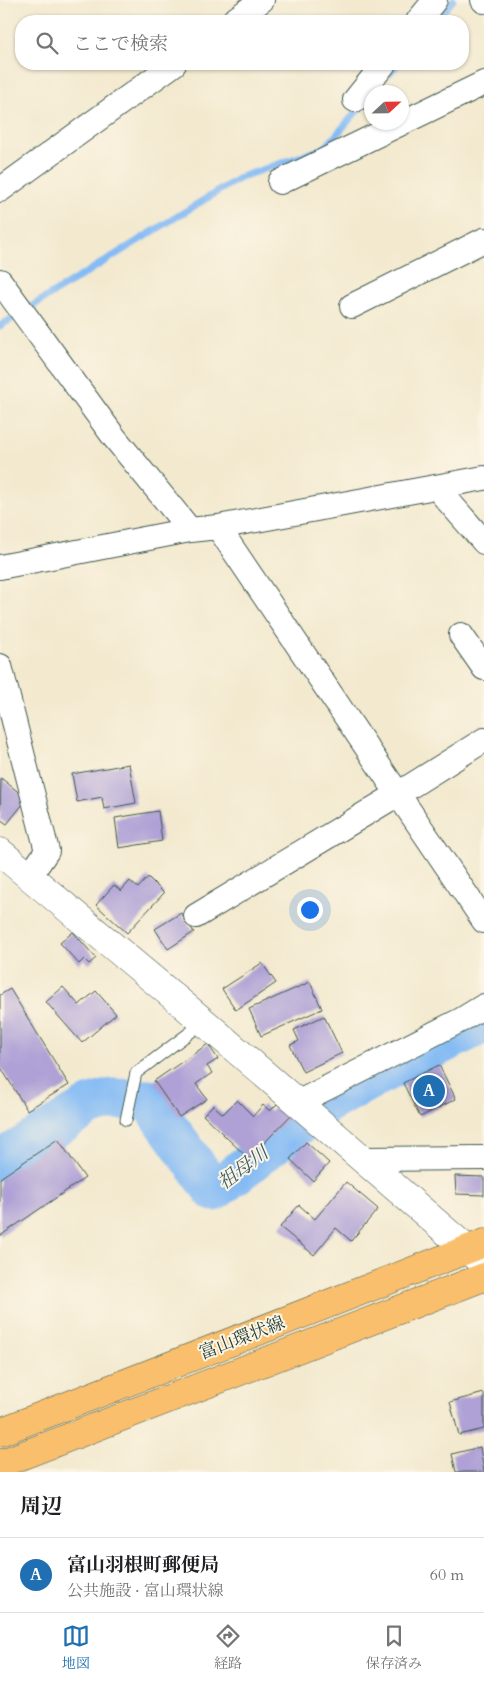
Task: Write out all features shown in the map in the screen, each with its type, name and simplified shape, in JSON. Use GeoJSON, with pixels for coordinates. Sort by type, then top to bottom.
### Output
{"type":"FeatureCollection","features":[{"type":"Feature","properties":{"kind":"main road","name":"富山環状線"},"geometry":{"type":"LineString","coordinates":[[0,1432],[478,1252]]}},
{"type":"Feature","properties":{"kind":"main road","name":"富山環状線"},"geometry":{"type":"LineString","coordinates":[[0,1464],[484,1277]]}},
{"type":"Feature","properties":{"kind":"street"},"geometry":{"type":"LineString","coordinates":[[241,15],[262,0]]}},
{"type":"Feature","properties":{"kind":"street"},"geometry":{"type":"LineString","coordinates":[[423,15],[436,0]]}},
{"type":"Feature","properties":{"kind":"street"},"geometry":{"type":"LineString","coordinates":[[0,190],[166,70]]}},
{"type":"Feature","properties":{"kind":"street"},"geometry":{"type":"LineString","coordinates":[[355,100],[379,70]]}},
{"type":"Feature","properties":{"kind":"street"},"geometry":{"type":"LineString","coordinates":[[280,182],[484,83]]}},
{"type":"Feature","properties":{"kind":"street"},"geometry":{"type":"LineString","coordinates":[[352,306],[484,240]]}},
{"type":"Feature","properties":{"kind":"street"},"geometry":{"type":"LineString","coordinates":[[0,281],[114,437],[190,530]]}},
{"type":"Feature","properties":{"kind":"street"},"geometry":{"type":"LineString","coordinates":[[0,567],[190,530],[218,527],[484,478]]}},
{"type":"Feature","properties":{"kind":"street"},"geometry":{"type":"LineString","coordinates":[[436,487],[484,542]]}},
{"type":"Feature","properties":{"kind":"street"},"geometry":{"type":"LineString","coordinates":[[218,527],[484,921]]}},
{"type":"Feature","properties":{"kind":"street"},"geometry":{"type":"LineString","coordinates":[[461,635],[484,668]]}},
{"type":"Feature","properties":{"kind":"street"},"geometry":{"type":"LineString","coordinates":[[0,666],[47,852],[29,877]]}},
{"type":"Feature","properties":{"kind":"street"},"geometry":{"type":"LineString","coordinates":[[196,916],[484,740]]}},
{"type":"Feature","properties":{"kind":"street"},"geometry":{"type":"LineString","coordinates":[[1,855],[204,1022],[362,1159],[478,1252]]}},
{"type":"Feature","properties":{"kind":"street"},"geometry":{"type":"LineString","coordinates":[[297,1103],[461,1020],[484,1006]]}},
{"type":"Feature","properties":{"kind":"street"},"geometry":{"type":"LineString","coordinates":[[362,1159],[484,1158]]}},
{"type":"Feature","properties":{"kind":"lane"},"geometry":{"type":"LineString","coordinates":[[126,1120],[136,1073],[204,1022]]}},
{"type":"Feature","properties":{"kind":"building"},"geometry":{"type":"Polygon","coordinates":[[[129,764],[136,803],[104,809],[102,797],[77,802],[72,774],[129,764]]]}},
{"type":"Feature","properties":{"kind":"building"},"geometry":{"type":"Polygon","coordinates":[[[1,778],[27,799],[7,824],[0,819],[1,778]]]}},
{"type":"Feature","properties":{"kind":"building"},"geometry":{"type":"Polygon","coordinates":[[[158,811],[162,841],[119,848],[115,818],[158,811]]]}},
{"type":"Feature","properties":{"kind":"building"},"geometry":{"type":"Polygon","coordinates":[[[148,877],[164,893],[127,933],[96,905],[114,885],[121,891],[130,881],[138,888],[148,877]]]}},
{"type":"Feature","properties":{"kind":"building"},"geometry":{"type":"Polygon","coordinates":[[[181,913],[194,932],[168,949],[155,929],[181,913]]]}},
{"type":"Feature","properties":{"kind":"building"},"geometry":{"type":"Polygon","coordinates":[[[73,932],[96,958],[89,964],[84,959],[79,964],[60,943],[73,932]]]}},
{"type":"Feature","properties":{"kind":"building"},"geometry":{"type":"Polygon","coordinates":[[[262,963],[276,983],[236,1010],[222,989],[262,963]]]}},
{"type":"Feature","properties":{"kind":"building"},"geometry":{"type":"Polygon","coordinates":[[[310,982],[322,1009],[261,1036],[249,1009],[310,982]]]}},
{"type":"Feature","properties":{"kind":"building"},"geometry":{"type":"Polygon","coordinates":[[[63,987],[79,1005],[96,991],[116,1014],[82,1043],[46,1002],[63,987]]]}},
{"type":"Feature","properties":{"kind":"building"},"geometry":{"type":"Polygon","coordinates":[[[10,989],[69,1085],[27,1110],[0,1066],[0,995],[10,989]]]}},
{"type":"Feature","properties":{"kind":"building"},"geometry":{"type":"Polygon","coordinates":[[[324,1016],[342,1053],[303,1072],[290,1045],[299,1041],[294,1030],[324,1016]]]}},
{"type":"Feature","properties":{"kind":"building"},"geometry":{"type":"Polygon","coordinates":[[[208,1044],[218,1059],[207,1066],[212,1073],[196,1084],[207,1099],[179,1117],[154,1081],[208,1044]]]}},
{"type":"Feature","properties":{"kind":"building"},"geometry":{"type":"Polygon","coordinates":[[[439,1065],[456,1099],[420,1117],[403,1083],[439,1065]]]}},
{"type":"Feature","properties":{"kind":"building"},"geometry":{"type":"Polygon","coordinates":[[[237,1100],[253,1116],[263,1105],[270,1111],[278,1103],[291,1115],[249,1159],[203,1115],[213,1105],[223,1114],[237,1100]]]}},
{"type":"Feature","properties":{"kind":"building"},"geometry":{"type":"Polygon","coordinates":[[[58,1139],[85,1178],[0,1236],[0,1178],[58,1139]]]}},
{"type":"Feature","properties":{"kind":"building"},"geometry":{"type":"Polygon","coordinates":[[[306,1142],[329,1163],[313,1181],[290,1159],[306,1142]]]}},
{"type":"Feature","properties":{"kind":"building"},"geometry":{"type":"Polygon","coordinates":[[[455,1176],[484,1177],[484,1195],[456,1194],[455,1176]]]}},
{"type":"Feature","properties":{"kind":"building"},"geometry":{"type":"Polygon","coordinates":[[[346,1182],[378,1209],[351,1241],[336,1228],[314,1255],[280,1227],[299,1205],[315,1219],[346,1182]]]}},
{"type":"Feature","properties":{"kind":"building"},"geometry":{"type":"Polygon","coordinates":[[[484,1393],[484,1429],[459,1435],[450,1402],[484,1393]]]}},
{"type":"Feature","properties":{"kind":"building"},"geometry":{"type":"Polygon","coordinates":[[[480,1447],[484,1472],[456,1472],[452,1454],[480,1447]]]}},
{"type":"Feature","properties":{"kind":"waterway"},"geometry":{"type":"LineString","coordinates":[[440,15],[453,0]]}},
{"type":"Feature","properties":{"kind":"waterway"},"geometry":{"type":"LineString","coordinates":[[390,73],[393,70]]}},
{"type":"Feature","properties":{"kind":"waterway"},"geometry":{"type":"LineString","coordinates":[[0,326],[241,177],[325,148],[363,104]]}},
{"type":"Feature","properties":{"kind":"waterway","name":"祖母川"},"geometry":{"type":"LineString","coordinates":[[0,1161],[91,1105],[112,1099],[149,1100],[214,1191],[325,1104],[484,1023]]}},
{"type":"Feature","properties":{"kind":"place","name":"富山羽根町郵便局"},"geometry":{"type":"Point","coordinates":[429,1091]}}]}
